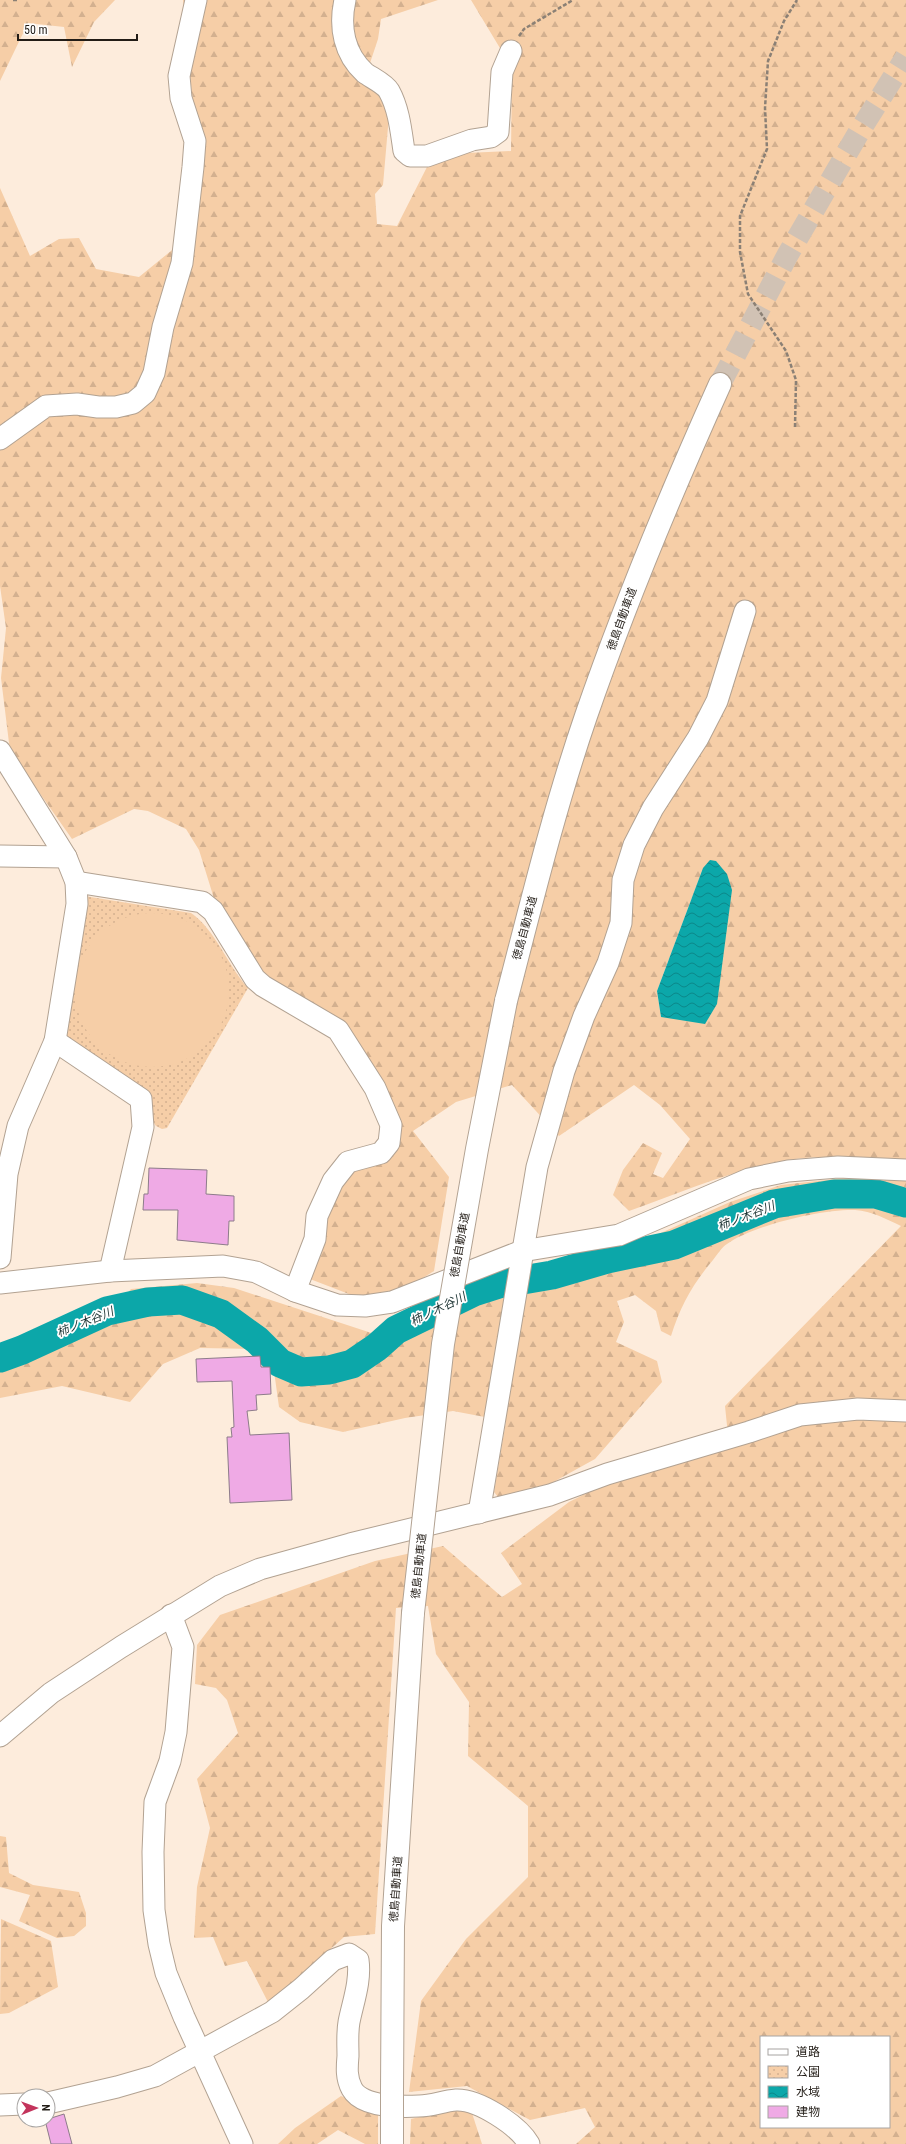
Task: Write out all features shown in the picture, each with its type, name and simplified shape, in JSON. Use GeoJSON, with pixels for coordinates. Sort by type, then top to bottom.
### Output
{"type":"FeatureCollection","features":[{"type":"Feature","properties":{"kind":"highway","name":"徳島自動車道"},"geometry":{"type":"LineString","coordinates":[[392,2144],[394,1926],[413,1613],[443,1344],[476,1148],[506,1001],[544,854],[586,717],[633,588],[671,493],[720,384]]}},
{"type":"Feature","properties":{"kind":"street"},"geometry":{"type":"LineString","coordinates":[[0,439],[46,406],[77,404],[98,407],[116,407],[133,403],[145,393],[154,373],[163,327],[182,263],[194,167],[195,141],[182,98],[179,76],[196,0]]}},
{"type":"Feature","properties":{"kind":"street"},"geometry":{"type":"LineString","coordinates":[[345,0],[343,28],[348,54],[364,72],[389,90],[399,117],[404,151],[410,156],[427,156],[472,140],[491,137],[498,132],[502,72],[511,51]]}},
{"type":"Feature","properties":{"kind":"street"},"geometry":{"type":"LineString","coordinates":[[479,1513],[520,1260],[537,1167],[564,1071],[584,1016],[608,963],[619,930],[623,880],[634,845],[653,808],[698,738],[717,701],[745,611]]}},
{"type":"Feature","properties":{"kind":"street"},"geometry":{"type":"LineString","coordinates":[[0,751],[66,857],[76,882],[77,904],[54,1041],[18,1126],[8,1174],[0,1258]]}},
{"type":"Feature","properties":{"kind":"street"},"geometry":{"type":"LineString","coordinates":[[0,856],[66,857]]}},
{"type":"Feature","properties":{"kind":"street"},"geometry":{"type":"LineString","coordinates":[[76,882],[202,902],[213,911],[255,979],[263,986],[338,1030],[375,1088],[391,1125],[389,1143],[381,1153],[348,1162],[334,1181],[317,1216],[315,1239],[295,1291]]}},
{"type":"Feature","properties":{"kind":"street"},"geometry":{"type":"LineString","coordinates":[[54,1041],[141,1099],[143,1127],[110,1271]]}},
{"type":"Feature","properties":{"kind":"street"},"geometry":{"type":"LineString","coordinates":[[0,1283],[110,1271],[223,1266],[256,1272],[295,1291],[337,1305],[365,1306],[392,1302],[520,1260],[618,1235],[748,1179],[788,1170],[838,1167],[906,1170]]}},
{"type":"Feature","properties":{"kind":"street"},"geometry":{"type":"LineString","coordinates":[[0,1736],[51,1693],[171,1615],[220,1586],[260,1569],[350,1544],[550,1495],[607,1474],[749,1432],[800,1415],[858,1409],[906,1412]]}},
{"type":"Feature","properties":{"kind":"street"},"geometry":{"type":"LineString","coordinates":[[171,1615],[183,1647],[176,1732],[170,1761],[156,1802],[154,1910],[159,1944],[166,1973],[199,2051],[242,2144]]}},
{"type":"Feature","properties":{"kind":"street"},"geometry":{"type":"LineString","coordinates":[[56,2101],[117,2088],[155,2076],[272,2012],[301,1989],[333,1960],[349,1954],[358,1960],[360,1971],[349,2024],[347,2074],[352,2089],[360,2098],[376,2104],[420,2106],[457,2100],[475,2105],[501,2117],[524,2136],[529,2144]]}},
{"type":"Feature","properties":{"kind":"street"},"geometry":{"type":"LineString","coordinates":[[0,2105],[16,2104]]}},
{"type":"Feature","properties":{"kind":"path"},"geometry":{"type":"LineString","coordinates":[[13,0],[19,0]]}},
{"type":"Feature","properties":{"kind":"path"},"geometry":{"type":"LineString","coordinates":[[511,51],[517,38],[524,29],[573,0]]}},
{"type":"Feature","properties":{"kind":"path"},"geometry":{"type":"LineString","coordinates":[[795,427],[796,380],[786,351],[748,294],[740,252],[740,216],[767,149],[765,108],[768,61],[784,21],[797,0]]}},
{"type":"Feature","properties":{"kind":"green space"},"geometry":{"type":"Polygon","coordinates":[[[0,0],[115,0],[94,22],[72,67],[64,27],[28,23],[0,81],[0,0]]]}},
{"type":"Feature","properties":{"kind":"green space"},"geometry":{"type":"Polygon","coordinates":[[[183,0],[438,0],[381,19],[378,39],[368,69],[390,104],[383,185],[375,194],[377,224],[397,226],[427,167],[466,153],[511,151],[512,68],[471,0],[906,0],[906,1162],[828,1157],[812,1157],[782,1161],[724,1176],[629,1211],[613,1195],[623,1170],[643,1143],[662,1153],[653,1174],[663,1178],[690,1139],[660,1105],[634,1085],[559,1136],[512,1085],[456,1102],[413,1131],[449,1177],[434,1271],[407,1288],[382,1295],[354,1296],[310,1279],[336,1189],[354,1170],[383,1160],[400,1140],[384,1086],[362,1048],[337,1017],[295,996],[264,976],[216,905],[199,850],[186,829],[148,811],[134,809],[72,839],[10,751],[1,678],[6,628],[0,586],[0,188],[30,256],[59,239],[79,238],[96,269],[139,277],[193,233],[194,110],[183,0]],[[703,868],[657,991],[661,1017],[703,868]]]}},
{"type":"Feature","properties":{"kind":"green space"},"geometry":{"type":"Polygon","coordinates":[[[84,896],[191,913],[207,928],[248,988],[167,1128],[162,1129],[156,1126],[151,1119],[72,1048],[64,1034],[84,896]]]}},
{"type":"Feature","properties":{"kind":"green space"},"geometry":{"type":"Polygon","coordinates":[[[144,913],[160,913],[182,919],[207,935],[223,960],[228,975],[228,1005],[223,1020],[207,1045],[195,1054],[174,1064],[160,1067],[144,1067],[130,1064],[116,1058],[103,1050],[92,1039],[78,1012],[75,998],[75,982],[78,968],[84,954],[92,941],[103,930],[130,916],[144,913]]]}},
{"type":"Feature","properties":{"kind":"green space"},"geometry":{"type":"Polygon","coordinates":[[[853,1177],[906,1181],[906,2144],[576,2144],[595,2127],[585,2108],[530,2120],[467,2086],[409,2092],[421,2001],[466,1939],[528,1877],[528,1806],[468,1756],[469,1702],[436,1654],[428,1606],[396,1608],[375,1934],[344,1937],[269,2004],[247,1961],[225,1966],[213,1937],[194,1938],[197,1887],[210,1828],[197,1779],[238,1733],[227,1700],[216,1688],[195,1684],[197,1645],[220,1615],[375,1561],[443,1546],[502,1597],[522,1584],[501,1553],[569,1502],[621,1476],[729,1445],[725,1406],[901,1226],[867,1212],[841,1210],[807,1215],[771,1225],[739,1237],[723,1247],[699,1278],[683,1305],[671,1336],[661,1331],[656,1311],[635,1295],[617,1301],[624,1322],[616,1342],[657,1361],[662,1382],[595,1459],[548,1485],[498,1497],[494,1492],[506,1421],[453,1411],[405,1418],[343,1432],[300,1422],[279,1407],[274,1371],[268,1358],[257,1349],[200,1348],[163,1364],[130,1402],[62,1386],[0,1398],[0,1363],[103,1321],[131,1289],[197,1283],[234,1288],[399,1342],[476,1298],[578,1276],[654,1236],[730,1202],[781,1185],[853,1177]]]}},
{"type":"Feature","properties":{"kind":"green space"},"geometry":{"type":"Polygon","coordinates":[[[0,1836],[6,1837],[9,1873],[33,1885],[79,1892],[86,1913],[86,1926],[74,1936],[57,1938],[19,1921],[30,1895],[0,1887],[0,1836]]]}},
{"type":"Feature","properties":{"kind":"green space"},"geometry":{"type":"Polygon","coordinates":[[[1,1919],[51,1941],[58,1987],[9,2013],[0,2014],[1,1919]]]}},
{"type":"Feature","properties":{"kind":"green space"},"geometry":{"type":"Polygon","coordinates":[[[341,2096],[378,2112],[378,2144],[365,2144],[338,2130],[317,2144],[278,2144],[295,2128],[341,2096]]]}},
{"type":"Feature","properties":{"kind":"green space"},"geometry":{"type":"Polygon","coordinates":[[[459,2107],[471,2110],[482,2144],[410,2144],[411,2119],[459,2107]]]}},
{"type":"Feature","properties":{"kind":"water"},"geometry":{"type":"Polygon","coordinates":[[[710,860],[716,861],[727,874],[732,890],[717,1004],[705,1024],[661,1017],[657,991],[703,868],[710,860]]]}},
{"type":"Feature","properties":{"kind":"building"},"geometry":{"type":"Polygon","coordinates":[[[149,1168],[207,1170],[206,1194],[234,1196],[234,1221],[229,1221],[228,1245],[177,1240],[178,1210],[143,1210],[144,1194],[148,1194],[149,1168]]]}},
{"type":"Feature","properties":{"kind":"building"},"geometry":{"type":"Polygon","coordinates":[[[260,1356],[261,1367],[270,1367],[271,1394],[256,1395],[257,1410],[247,1411],[250,1435],[289,1433],[292,1500],[230,1503],[227,1437],[232,1437],[231,1428],[234,1427],[232,1381],[197,1382],[196,1359],[260,1356]]]}},
{"type":"Feature","properties":{"kind":"building"},"geometry":{"type":"Polygon","coordinates":[[[64,2114],[72,2144],[51,2144],[47,2128],[56,2128],[56,2117],[64,2114]]]}},
{"type":"Feature","properties":{"kind":"waterway","name":"柿ノ木谷川"},"geometry":{"type":"LineString","coordinates":[[0,1358],[22,1350],[107,1311],[148,1302],[182,1300],[221,1314],[257,1340],[280,1363],[301,1372],[329,1370],[352,1364],[377,1347],[396,1330],[474,1292],[499,1284],[552,1275],[607,1259],[674,1245],[774,1204],[834,1194],[876,1194],[906,1203]]}},
{"type":"Feature","properties":{"kind":"tunnel"},"geometry":{"type":"LineString","coordinates":[[720,384],[787,256],[859,132],[906,57]]}}]}
